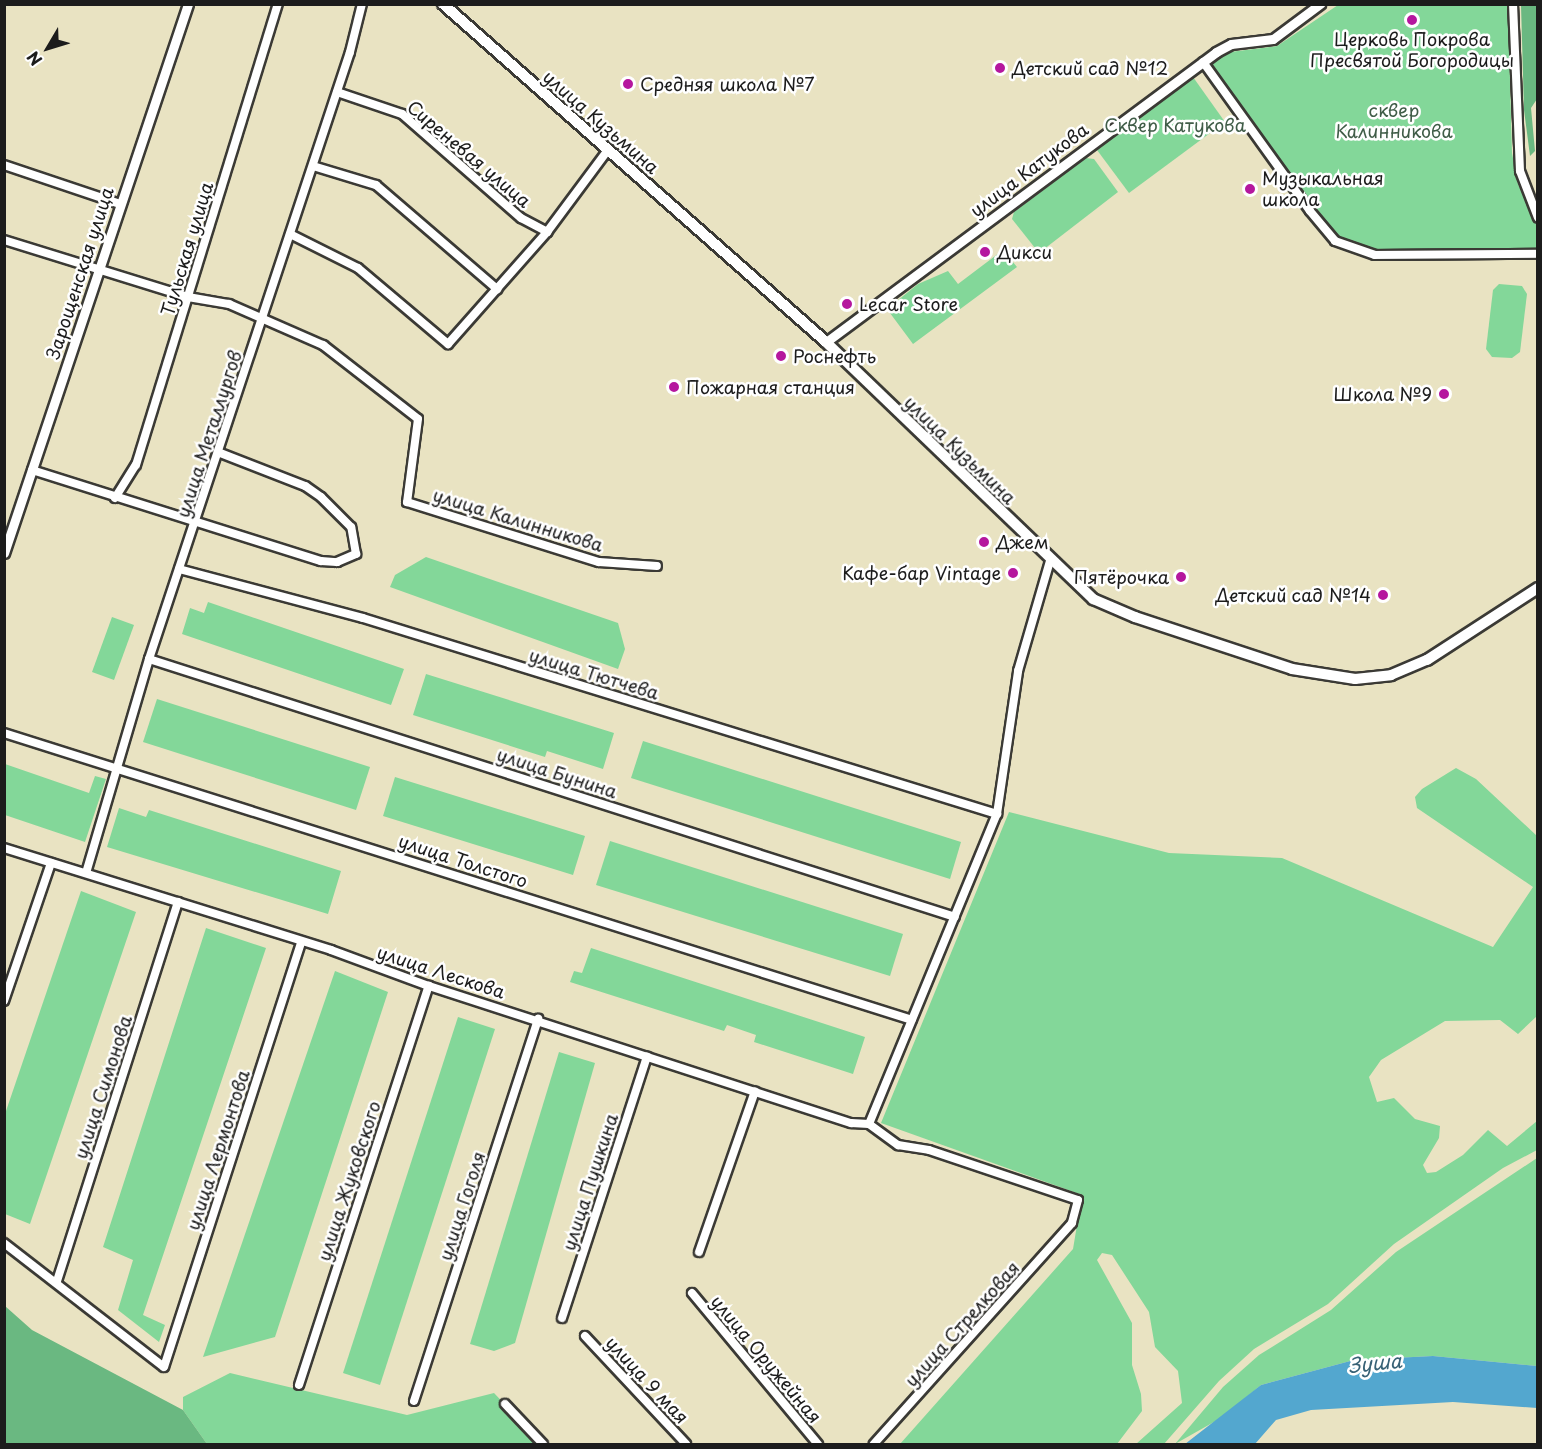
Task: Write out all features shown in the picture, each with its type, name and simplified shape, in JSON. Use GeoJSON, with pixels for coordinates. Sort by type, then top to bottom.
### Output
{"type":"FeatureCollection","features":[{"type":"Feature","properties":{"kind":"main road","name":"улица Кузьмина"},"geometry":{"type":"LineString","coordinates":[[443,4],[826,342],[1087,595],[1112,608],[1292,669],[1341,678],[1373,678],[1408,669],[1538,588]]}},
{"type":"Feature","properties":{"kind":"street","name":"Зарощенская улица"},"geometry":{"type":"LineString","coordinates":[[4,553],[188,4]]}},
{"type":"Feature","properties":{"kind":"street","name":"Тульская улица"},"geometry":{"type":"LineString","coordinates":[[115,498],[136,465],[278,4]]}},
{"type":"Feature","properties":{"kind":"street","name":"улица Металлургов"},"geometry":{"type":"LineString","coordinates":[[86,873],[149,659],[313,166],[362,4]]}},
{"type":"Feature","properties":{"kind":"street","name":"улица Катукова"},"geometry":{"type":"LineString","coordinates":[[826,342],[1203,62],[1231,45],[1273,39],[1320,4]]}},
{"type":"Feature","properties":{"kind":"street"},"geometry":{"type":"LineString","coordinates":[[1513,4],[1520,171],[1538,218]]}},
{"type":"Feature","properties":{"kind":"street"},"geometry":{"type":"LineString","coordinates":[[1203,62],[1335,241],[1375,255],[1538,254]]}},
{"type":"Feature","properties":{"kind":"street","name":"Сиреневая улица"},"geometry":{"type":"LineString","coordinates":[[337,92],[402,114],[521,218],[547,232]]}},
{"type":"Feature","properties":{"kind":"street"},"geometry":{"type":"LineString","coordinates":[[290,234],[358,268],[448,344],[547,232],[608,150]]}},
{"type":"Feature","properties":{"kind":"street"},"geometry":{"type":"LineString","coordinates":[[4,165],[120,204]]}},
{"type":"Feature","properties":{"kind":"street"},"geometry":{"type":"LineString","coordinates":[[313,166],[376,185],[496,289]]}},
{"type":"Feature","properties":{"kind":"street"},"geometry":{"type":"LineString","coordinates":[[4,240],[188,297],[229,304],[263,317]]}},
{"type":"Feature","properties":{"kind":"street","name":"улица Калинникова"},"geometry":{"type":"LineString","coordinates":[[263,317],[322,345],[418,419],[407,502],[599,562],[657,566]]}},
{"type":"Feature","properties":{"kind":"street"},"geometry":{"type":"LineString","coordinates":[[32,470],[194,524],[321,561],[337,562],[356,554],[351,527],[321,497],[305,486],[218,452]]}},
{"type":"Feature","properties":{"kind":"street"},"geometry":{"type":"LineString","coordinates":[[869,1124],[998,814],[1018,671],[1050,561]]}},
{"type":"Feature","properties":{"kind":"street","name":"улица Тютчева"},"geometry":{"type":"LineString","coordinates":[[179,569],[363,618],[998,814]]}},
{"type":"Feature","properties":{"kind":"street","name":"улица Бунина"},"geometry":{"type":"LineString","coordinates":[[149,659],[955,917]]}},
{"type":"Feature","properties":{"kind":"street","name":"улица Толстого"},"geometry":{"type":"LineString","coordinates":[[4,733],[119,767],[912,1020]]}},
{"type":"Feature","properties":{"kind":"street","name":"улица Лескова"},"geometry":{"type":"LineString","coordinates":[[4,848],[178,902],[851,1123],[869,1124]]}},
{"type":"Feature","properties":{"kind":"street"},"geometry":{"type":"LineString","coordinates":[[4,1001],[51,863]]}},
{"type":"Feature","properties":{"kind":"street","name":"улица Симонова"},"geometry":{"type":"LineString","coordinates":[[57,1281],[178,902]]}},
{"type":"Feature","properties":{"kind":"street","name":"улица Лермонтова"},"geometry":{"type":"LineString","coordinates":[[57,1281],[164,1367],[301,942]]}},
{"type":"Feature","properties":{"kind":"street","name":"улица Жуковского"},"geometry":{"type":"LineString","coordinates":[[299,1385],[429,986]]}},
{"type":"Feature","properties":{"kind":"street","name":"улица Гоголя"},"geometry":{"type":"LineString","coordinates":[[414,1401],[538,1019]]}},
{"type":"Feature","properties":{"kind":"street","name":"улица Пушкина"},"geometry":{"type":"LineString","coordinates":[[562,1318],[647,1056]]}},
{"type":"Feature","properties":{"kind":"street"},"geometry":{"type":"LineString","coordinates":[[699,1252],[755,1090]]}},
{"type":"Feature","properties":{"kind":"street","name":"улица Стрелковая"},"geometry":{"type":"LineString","coordinates":[[869,1124],[898,1145],[929,1150],[1068,1195],[1077,1200],[1072,1222],[874,1444]]}},
{"type":"Feature","properties":{"kind":"street"},"geometry":{"type":"LineString","coordinates":[[4,1243],[57,1281]]}},
{"type":"Feature","properties":{"kind":"street","name":"улица Оружейная"},"geometry":{"type":"LineString","coordinates":[[692,1293],[818,1444]]}},
{"type":"Feature","properties":{"kind":"street","name":"улица 9 мая"},"geometry":{"type":"LineString","coordinates":[[585,1336],[686,1444]]}},
{"type":"Feature","properties":{"kind":"street"},"geometry":{"type":"LineString","coordinates":[[505,1404],[543,1444]]}},
{"type":"Feature","properties":{"kind":"green space","name":"сквер Калинникова"},"geometry":{"type":"Polygon","coordinates":[[[1338,5],[1508,5],[1512,153],[1518,184],[1537,225],[1537,248],[1374,250],[1339,237],[1327,225],[1209,62],[1222,53],[1277,46],[1338,5]]]}},
{"type":"Feature","properties":{"kind":"green space"},"geometry":{"type":"Polygon","coordinates":[[[1521,5],[1537,5],[1537,99],[1531,108],[1535,151],[1530,156],[1524,110],[1521,5]]]}},
{"type":"Feature","properties":{"kind":"green space","name":"Сквер Катукова"},"geometry":{"type":"Polygon","coordinates":[[[1193,77],[1225,122],[1129,193],[1097,150],[1193,77]]]}},
{"type":"Feature","properties":{"kind":"green space"},"geometry":{"type":"Polygon","coordinates":[[[1086,158],[1094,159],[1118,192],[1039,253],[1012,219],[1014,212],[1086,158]]]}},
{"type":"Feature","properties":{"kind":"green space"},"geometry":{"type":"Polygon","coordinates":[[[1003,250],[1017,267],[913,344],[887,309],[918,284],[948,271],[958,284],[1003,250]]]}},
{"type":"Feature","properties":{"kind":"green space"},"geometry":{"type":"Polygon","coordinates":[[[1499,284],[1522,286],[1527,294],[1520,352],[1512,358],[1492,357],[1486,349],[1493,290],[1499,284]]]}},
{"type":"Feature","properties":{"kind":"green space"},"geometry":{"type":"Polygon","coordinates":[[[426,557],[618,623],[625,649],[618,669],[390,587],[395,575],[426,557]]]}},
{"type":"Feature","properties":{"kind":"green space"},"geometry":{"type":"Polygon","coordinates":[[[208,602],[404,669],[391,705],[182,634],[190,608],[204,613],[208,602]]]}},
{"type":"Feature","properties":{"kind":"green space"},"geometry":{"type":"Polygon","coordinates":[[[112,617],[134,625],[114,680],[92,672],[112,617]]]}},
{"type":"Feature","properties":{"kind":"green space"},"geometry":{"type":"Polygon","coordinates":[[[426,674],[614,733],[603,769],[547,751],[545,757],[413,715],[426,674]]]}},
{"type":"Feature","properties":{"kind":"green space"},"geometry":{"type":"Polygon","coordinates":[[[157,699],[370,767],[356,810],[143,742],[157,699]]]}},
{"type":"Feature","properties":{"kind":"green space"},"geometry":{"type":"Polygon","coordinates":[[[643,741],[961,842],[950,879],[631,778],[643,741]]]}},
{"type":"Feature","properties":{"kind":"green space"},"geometry":{"type":"Polygon","coordinates":[[[5,764],[89,793],[95,776],[106,779],[85,842],[5,815],[5,764]]]}},
{"type":"Feature","properties":{"kind":"green space"},"geometry":{"type":"Polygon","coordinates":[[[1456,768],[1476,779],[1537,836],[1537,1016],[1518,1034],[1500,1020],[1445,1021],[1381,1060],[1369,1077],[1377,1102],[1394,1098],[1415,1119],[1440,1126],[1439,1138],[1423,1165],[1427,1173],[1436,1172],[1463,1155],[1488,1130],[1507,1146],[1537,1121],[1537,1150],[1503,1168],[1394,1244],[1328,1304],[1254,1349],[1219,1381],[1164,1444],[1136,1444],[1182,1403],[1178,1371],[1155,1347],[1149,1312],[1112,1255],[1102,1253],[1097,1260],[1132,1323],[1132,1365],[1141,1394],[1142,1411],[1117,1444],[900,1444],[1073,1249],[1082,1195],[881,1123],[1009,812],[1169,853],[1282,858],[1493,947],[1533,887],[1417,808],[1415,797],[1422,789],[1456,768]]]}},
{"type":"Feature","properties":{"kind":"green space"},"geometry":{"type":"Polygon","coordinates":[[[395,777],[585,836],[573,875],[383,816],[395,777]]]}},
{"type":"Feature","properties":{"kind":"green space"},"geometry":{"type":"Polygon","coordinates":[[[119,808],[146,817],[149,810],[341,871],[328,914],[107,847],[119,808]]]}},
{"type":"Feature","properties":{"kind":"green space"},"geometry":{"type":"Polygon","coordinates":[[[610,841],[903,934],[890,976],[596,885],[610,841]]]}},
{"type":"Feature","properties":{"kind":"green space"},"geometry":{"type":"Polygon","coordinates":[[[81,891],[136,912],[30,1224],[5,1214],[5,1114],[81,891]]]}},
{"type":"Feature","properties":{"kind":"green space"},"geometry":{"type":"Polygon","coordinates":[[[206,928],[266,948],[143,1315],[165,1325],[159,1342],[118,1310],[133,1260],[103,1247],[206,928]]]}},
{"type":"Feature","properties":{"kind":"green space"},"geometry":{"type":"Polygon","coordinates":[[[591,948],[865,1037],[853,1074],[754,1042],[756,1035],[727,1025],[724,1031],[570,982],[574,971],[582,973],[591,948]]]}},
{"type":"Feature","properties":{"kind":"green space"},"geometry":{"type":"Polygon","coordinates":[[[335,971],[388,992],[275,1337],[203,1357],[335,971]]]}},
{"type":"Feature","properties":{"kind":"green space"},"geometry":{"type":"Polygon","coordinates":[[[458,1017],[495,1029],[380,1385],[343,1373],[458,1017]]]}},
{"type":"Feature","properties":{"kind":"green space"},"geometry":{"type":"Polygon","coordinates":[[[559,1052],[595,1063],[515,1343],[494,1351],[470,1344],[559,1052]]]}},
{"type":"Feature","properties":{"kind":"green space"},"geometry":{"type":"Polygon","coordinates":[[[1537,1158],[1537,1366],[1433,1356],[1354,1360],[1261,1385],[1221,1418],[1175,1444],[1223,1387],[1259,1355],[1331,1310],[1396,1252],[1537,1158]]]}},
{"type":"Feature","properties":{"kind":"green space"},"geometry":{"type":"Polygon","coordinates":[[[5,1306],[32,1330],[183,1410],[207,1444],[5,1444],[5,1306]]]}},
{"type":"Feature","properties":{"kind":"green space"},"geometry":{"type":"Polygon","coordinates":[[[230,1373],[407,1415],[494,1393],[543,1444],[207,1444],[183,1410],[183,1397],[230,1373]]]}},
{"type":"Feature","properties":{"kind":"water","name":"Зуша"},"geometry":{"type":"Polygon","coordinates":[[[1433,1356],[1537,1366],[1537,1408],[1453,1402],[1311,1410],[1276,1420],[1255,1444],[1185,1444],[1261,1385],[1354,1360],[1433,1356]]]}},
{"type":"Feature","properties":{"kind":"place","name":"Церковь Покрова Пресвятой Богородицы"},"geometry":{"type":"Point","coordinates":[1412,20]}},
{"type":"Feature","properties":{"kind":"place","name":"Детский сад №12"},"geometry":{"type":"Point","coordinates":[1000,68]}},
{"type":"Feature","properties":{"kind":"place","name":"Средняя школа №7"},"geometry":{"type":"Point","coordinates":[628,84]}},
{"type":"Feature","properties":{"kind":"place","name":"Музыкальная школа"},"geometry":{"type":"Point","coordinates":[1250,189]}},
{"type":"Feature","properties":{"kind":"place","name":"Дикси"},"geometry":{"type":"Point","coordinates":[985,252]}},
{"type":"Feature","properties":{"kind":"place","name":"Lecar Store"},"geometry":{"type":"Point","coordinates":[847,304]}},
{"type":"Feature","properties":{"kind":"place","name":"Роснефть"},"geometry":{"type":"Point","coordinates":[781,356]}},
{"type":"Feature","properties":{"kind":"place","name":"Пожарная станция"},"geometry":{"type":"Point","coordinates":[674,387]}},
{"type":"Feature","properties":{"kind":"place","name":"Школа №9"},"geometry":{"type":"Point","coordinates":[1444,394]}},
{"type":"Feature","properties":{"kind":"place","name":"Джем"},"geometry":{"type":"Point","coordinates":[984,542]}},
{"type":"Feature","properties":{"kind":"place","name":"Кафе-бар Vintage"},"geometry":{"type":"Point","coordinates":[1013,573]}},
{"type":"Feature","properties":{"kind":"place","name":"Пятёрочка"},"geometry":{"type":"Point","coordinates":[1181,577]}},
{"type":"Feature","properties":{"kind":"place","name":"Детский сад №14"},"geometry":{"type":"Point","coordinates":[1383,595]}}]}
